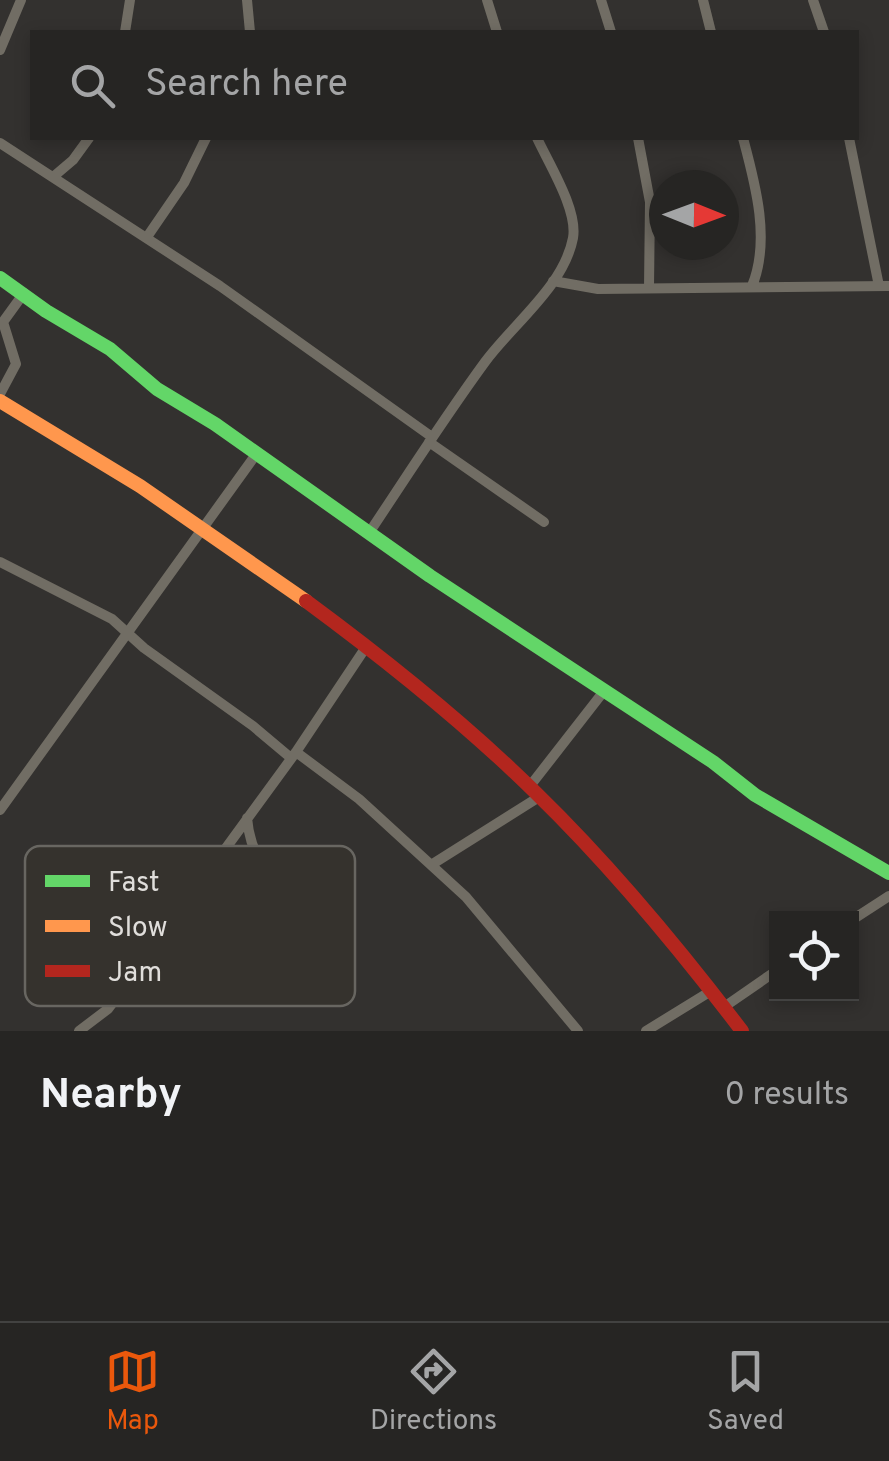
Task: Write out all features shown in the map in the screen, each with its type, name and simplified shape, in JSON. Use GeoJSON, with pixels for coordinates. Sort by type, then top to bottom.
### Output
{"type":"FeatureCollection","features":[{"type":"Feature","properties":{"kind":"street"},"geometry":{"type":"LineString","coordinates":[[0,50],[22,0]]}},
{"type":"Feature","properties":{"kind":"street"},"geometry":{"type":"LineString","coordinates":[[125,30],[130,0]]}},
{"type":"Feature","properties":{"kind":"street"},"geometry":{"type":"LineString","coordinates":[[247,0],[250,30]]}},
{"type":"Feature","properties":{"kind":"street"},"geometry":{"type":"LineString","coordinates":[[486,0],[496,30]]}},
{"type":"Feature","properties":{"kind":"street"},"geometry":{"type":"LineString","coordinates":[[601,0],[609,30]]}},
{"type":"Feature","properties":{"kind":"street"},"geometry":{"type":"LineString","coordinates":[[703,0],[710,30]]}},
{"type":"Feature","properties":{"kind":"street"},"geometry":{"type":"LineString","coordinates":[[813,0],[823,30]]}},
{"type":"Feature","properties":{"kind":"street"},"geometry":{"type":"LineString","coordinates":[[53,177],[74,160],[88,140]]}},
{"type":"Feature","properties":{"kind":"street"},"geometry":{"type":"LineString","coordinates":[[147,236],[184,183],[205,140]]}},
{"type":"Feature","properties":{"kind":"street"},"geometry":{"type":"LineString","coordinates":[[369,533],[488,359],[553,280],[569,250],[573,227],[568,207],[538,140]]}},
{"type":"Feature","properties":{"kind":"street"},"geometry":{"type":"LineString","coordinates":[[638,140],[650,202],[649,286]]}},
{"type":"Feature","properties":{"kind":"street"},"geometry":{"type":"LineString","coordinates":[[743,140],[756,191],[760,231],[758,270],[752,286]]}},
{"type":"Feature","properties":{"kind":"street"},"geometry":{"type":"LineString","coordinates":[[553,280],[588,289],[884,286],[849,140]]}},
{"type":"Feature","properties":{"kind":"street"},"geometry":{"type":"LineString","coordinates":[[0,143],[147,236],[544,522]]}},
{"type":"Feature","properties":{"kind":"street"},"geometry":{"type":"LineString","coordinates":[[0,278],[110,349],[157,388],[713,762],[755,795],[889,873]]}},
{"type":"Feature","properties":{"kind":"street"},"geometry":{"type":"LineString","coordinates":[[24,293],[2,322],[16,364],[0,398],[204,526],[366,647],[534,792],[624,888],[742,1031]]}},
{"type":"Feature","properties":{"kind":"street"},"geometry":{"type":"LineString","coordinates":[[1,808],[257,453]]}},
{"type":"Feature","properties":{"kind":"street"},"geometry":{"type":"LineString","coordinates":[[0,562],[128,631],[144,648],[359,798],[482,913],[578,1031]]}},
{"type":"Feature","properties":{"kind":"street"},"geometry":{"type":"LineString","coordinates":[[226,846],[294,755],[366,647]]}},
{"type":"Feature","properties":{"kind":"street"},"geometry":{"type":"LineString","coordinates":[[431,865],[534,792],[604,691]]}},
{"type":"Feature","properties":{"kind":"street"},"geometry":{"type":"LineString","coordinates":[[247,817],[252,846]]}},
{"type":"Feature","properties":{"kind":"street"},"geometry":{"type":"LineString","coordinates":[[859,915],[889,896]]}},
{"type":"Feature","properties":{"kind":"street"},"geometry":{"type":"LineString","coordinates":[[724,1007],[769,976]]}},
{"type":"Feature","properties":{"kind":"street"},"geometry":{"type":"LineString","coordinates":[[646,1031],[710,991]]}},
{"type":"Feature","properties":{"kind":"street"},"geometry":{"type":"LineString","coordinates":[[79,1031],[109,1006]]}},
{"type":"Feature","properties":{"kind":"traffic: fast"},"geometry":{"type":"LineString","coordinates":[[0,278],[110,349],[157,389],[215,424],[430,576],[713,762],[755,795],[889,873]]}},
{"type":"Feature","properties":{"kind":"traffic: slow"},"geometry":{"type":"LineString","coordinates":[[0,401],[140,486],[306,601]]}},
{"type":"Feature","properties":{"kind":"traffic: jam"},"geometry":{"type":"LineString","coordinates":[[306,601],[424,693],[536,793],[644,908],[742,1031]]}}]}
